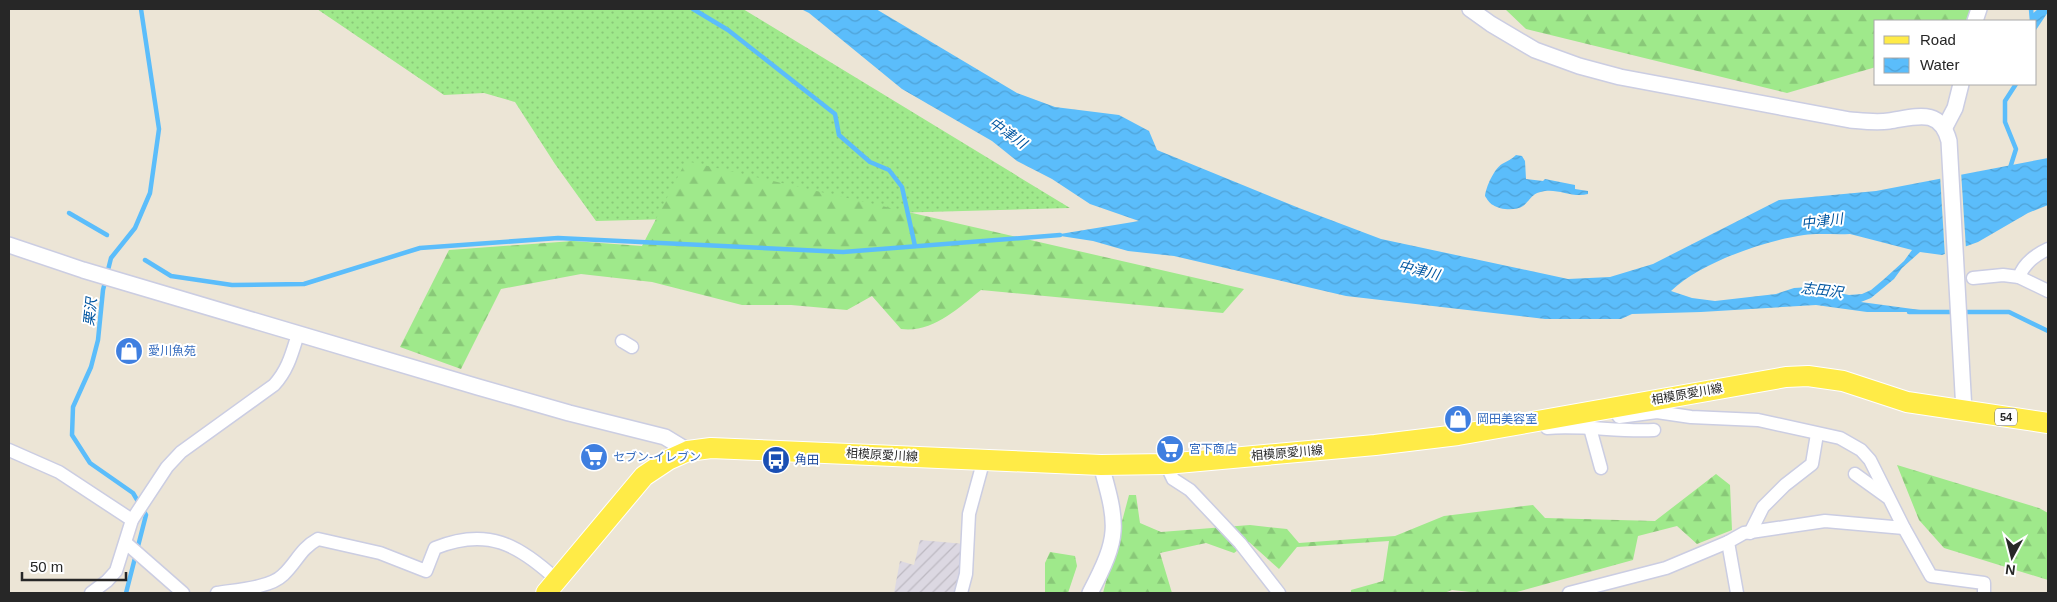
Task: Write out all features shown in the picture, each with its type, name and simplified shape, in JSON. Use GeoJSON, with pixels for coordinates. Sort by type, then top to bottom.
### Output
{"type":"FeatureCollection","features":[{"type":"Feature","properties":{"kind":"main road","name":"相模原愛川線"},"geometry":{"type":"LineString","coordinates":[[551,586],[644,476],[668,460],[688,451],[711,448],[1101,465],[1166,464],[1375,446],[1458,435],[1786,377],[1808,376],[1843,381],[1907,402],[1964,401],[2048,423]]}},
{"type":"Feature","properties":{"kind":"street"},"geometry":{"type":"LineString","coordinates":[[1470,9],[1535,50],[1579,66],[1620,77],[1850,120],[1888,121],[1920,116],[1940,122],[1947,134]]}},
{"type":"Feature","properties":{"kind":"street"},"geometry":{"type":"LineString","coordinates":[[1961,85],[1947,134],[1964,401]]}},
{"type":"Feature","properties":{"kind":"street"},"geometry":{"type":"LineString","coordinates":[[9,245],[91,272],[560,411],[665,437],[688,451]]}},
{"type":"Feature","properties":{"kind":"street"},"geometry":{"type":"LineString","coordinates":[[2019,277],[2022,267],[2039,253],[2048,249]]}},
{"type":"Feature","properties":{"kind":"street"},"geometry":{"type":"LineString","coordinates":[[1974,278],[2002,275],[2019,277],[2048,291]]}},
{"type":"Feature","properties":{"kind":"street"},"geometry":{"type":"LineString","coordinates":[[91,593],[107,581],[116,571],[128,544],[134,517],[167,467],[181,452],[274,385],[283,376],[298,334]]}},
{"type":"Feature","properties":{"kind":"street"},"geometry":{"type":"LineString","coordinates":[[1613,407],[1619,417],[1657,412],[1691,417],[1758,420],[1840,438],[1861,450],[1875,468],[1904,528],[1931,576],[1984,583],[1984,593]]}},
{"type":"Feature","properties":{"kind":"street"},"geometry":{"type":"LineString","coordinates":[[1536,420],[1541,429],[1564,426],[1628,432],[1654,430]]}},
{"type":"Feature","properties":{"kind":"street"},"geometry":{"type":"LineString","coordinates":[[1590,428],[1601,468]]}},
{"type":"Feature","properties":{"kind":"street"},"geometry":{"type":"LineString","coordinates":[[1750,533],[1762,507],[1785,485],[1812,464],[1817,434]]}},
{"type":"Feature","properties":{"kind":"street"},"geometry":{"type":"LineString","coordinates":[[9,450],[59,472],[134,517]]}},
{"type":"Feature","properties":{"kind":"street"},"geometry":{"type":"LineString","coordinates":[[962,593],[966,574],[969,514],[984,459]]}},
{"type":"Feature","properties":{"kind":"street"},"geometry":{"type":"LineString","coordinates":[[1166,464],[1173,479],[1190,490],[1240,544],[1278,593]]}},
{"type":"Feature","properties":{"kind":"street"},"geometry":{"type":"LineString","coordinates":[[1090,593],[1106,562],[1112,545],[1114,531],[1113,508],[1101,465]]}},
{"type":"Feature","properties":{"kind":"street"},"geometry":{"type":"LineString","coordinates":[[1854,474],[1889,498]]}},
{"type":"Feature","properties":{"kind":"street"},"geometry":{"type":"LineString","coordinates":[[1569,593],[1666,568],[1728,542],[1744,533],[1825,521],[1904,528]]}},
{"type":"Feature","properties":{"kind":"street"},"geometry":{"type":"LineString","coordinates":[[217,593],[268,583],[283,576],[306,545],[318,539],[380,553],[426,571],[436,548],[450,542],[489,539],[506,543],[525,554],[551,586]]}},
{"type":"Feature","properties":{"kind":"street"},"geometry":{"type":"LineString","coordinates":[[1728,542],[1737,593]]}},
{"type":"Feature","properties":{"kind":"street"},"geometry":{"type":"LineString","coordinates":[[128,544],[183,593]]}},
{"type":"Feature","properties":{"kind":"shaded area"},"geometry":{"type":"Polygon","coordinates":[[[920,540],[965,544],[958,593],[894,593],[900,561],[914,565],[920,540]]]}},
{"type":"Feature","properties":{"kind":"green space"},"geometry":{"type":"Polygon","coordinates":[[[317,9],[743,9],[1070,208],[596,221],[555,164],[515,102],[484,93],[444,95],[317,9]]]}},
{"type":"Feature","properties":{"kind":"green space"},"geometry":{"type":"Polygon","coordinates":[[[1505,9],[1976,9],[1971,20],[1874,20],[1874,68],[1787,93],[1526,29],[1505,9]]]}},
{"type":"Feature","properties":{"kind":"green space"},"geometry":{"type":"Polygon","coordinates":[[[686,161],[1244,289],[1223,313],[981,290],[954,312],[934,323],[913,329],[901,329],[872,296],[847,310],[791,305],[742,305],[652,282],[581,274],[501,289],[461,369],[400,347],[449,250],[573,241],[642,246],[686,161]]]}},
{"type":"Feature","properties":{"kind":"green space"},"geometry":{"type":"Polygon","coordinates":[[[1897,465],[2039,508],[2048,513],[2048,580],[1944,548],[1919,520],[1897,465]]]}},
{"type":"Feature","properties":{"kind":"green space"},"geometry":{"type":"Polygon","coordinates":[[[1716,474],[1730,485],[1732,530],[1697,544],[1677,526],[1638,536],[1633,560],[1513,593],[1480,593],[1452,590],[1444,593],[1351,593],[1351,590],[1383,581],[1389,541],[1297,547],[1279,569],[1249,542],[1234,553],[1206,543],[1160,553],[1172,593],[1103,593],[1129,495],[1136,495],[1140,523],[1161,532],[1250,525],[1287,529],[1299,543],[1395,536],[1444,516],[1533,505],[1545,518],[1655,521],[1716,474]]]}},
{"type":"Feature","properties":{"kind":"green space"},"geometry":{"type":"Polygon","coordinates":[[[1050,552],[1075,556],[1077,566],[1068,593],[1045,593],[1045,563],[1050,552]]]}},
{"type":"Feature","properties":{"kind":"water","name":"中津川"},"geometry":{"type":"Polygon","coordinates":[[[801,9],[876,9],[1017,93],[1055,107],[1119,115],[1149,131],[1157,150],[1299,208],[1381,239],[1568,279],[1610,277],[1653,264],[1779,200],[1876,191],[2048,158],[2048,205],[2028,213],[1978,242],[1942,255],[1920,252],[1902,268],[1894,279],[1871,298],[1861,302],[1935,312],[1867,312],[1816,305],[1632,314],[1621,319],[1545,319],[1346,296],[1174,256],[1128,251],[1093,241],[1054,235],[1139,221],[1090,204],[1052,179],[1017,161],[992,141],[902,89],[809,13],[801,9]],[[1850,234],[1804,235],[1770,242],[1733,255],[1698,271],[1671,291],[1692,298],[1715,301],[1776,294],[1794,288],[1810,287],[1849,295],[1862,294],[1871,290],[1883,280],[1904,261],[1912,250],[1850,234]]]}},
{"type":"Feature","properties":{"kind":"water"},"geometry":{"type":"Polygon","coordinates":[[[2038,9],[2048,9],[2037,28],[2037,20],[2030,20],[2031,15],[2038,9]]]}},
{"type":"Feature","properties":{"kind":"water"},"geometry":{"type":"Polygon","coordinates":[[[1516,155],[1522,156],[1525,161],[1526,179],[1543,181],[1545,179],[1575,185],[1575,189],[1588,191],[1588,194],[1577,195],[1545,191],[1534,195],[1523,206],[1516,209],[1496,207],[1485,196],[1487,188],[1499,166],[1516,155]]]}},
{"type":"Feature","properties":{"kind":"pier"},"geometry":{"type":"Polygon","coordinates":[[[1961,171],[1966,249],[1945,257],[1940,175],[1961,171]]]}},
{"type":"Feature","properties":{"kind":"waterway","name":"栗沢"},"geometry":{"type":"LineString","coordinates":[[126,593],[146,515],[133,493],[90,463],[72,435],[73,407],[91,367],[98,340],[103,290],[111,258],[135,228],[150,193],[159,129],[141,9]]}},
{"type":"Feature","properties":{"kind":"waterway"},"geometry":{"type":"LineString","coordinates":[[693,9],[728,30],[835,114],[839,135],[870,162],[889,170],[902,187],[915,246]]}},
{"type":"Feature","properties":{"kind":"waterway"},"geometry":{"type":"LineString","coordinates":[[2031,9],[2032,20]]}},
{"type":"Feature","properties":{"kind":"waterway"},"geometry":{"type":"LineString","coordinates":[[2010,168],[2016,149],[2005,122],[2005,101],[2015,85]]}},
{"type":"Feature","properties":{"kind":"waterway"},"geometry":{"type":"LineString","coordinates":[[69,213],[107,235]]}},
{"type":"Feature","properties":{"kind":"waterway"},"geometry":{"type":"LineString","coordinates":[[145,260],[171,276],[232,285],[304,284],[420,248],[558,238],[843,252],[1060,235]]}},
{"type":"Feature","properties":{"kind":"waterway","name":"志田沢"},"geometry":{"type":"LineString","coordinates":[[1909,312],[2009,312],[2048,331]]}},
{"type":"Feature","properties":{"kind":"place","name":"愛川魚苑"},"geometry":{"type":"Point","coordinates":[129,351]}},
{"type":"Feature","properties":{"kind":"place","name":"岡田美容室"},"geometry":{"type":"Point","coordinates":[1458,419]}},
{"type":"Feature","properties":{"kind":"place","name":"宮下商店"},"geometry":{"type":"Point","coordinates":[1170,449]}},
{"type":"Feature","properties":{"kind":"place","name":"セブン-イレブン"},"geometry":{"type":"Point","coordinates":[594,457]}},
{"type":"Feature","properties":{"kind":"place","name":"角田"},"geometry":{"type":"Point","coordinates":[776,460]}}]}
